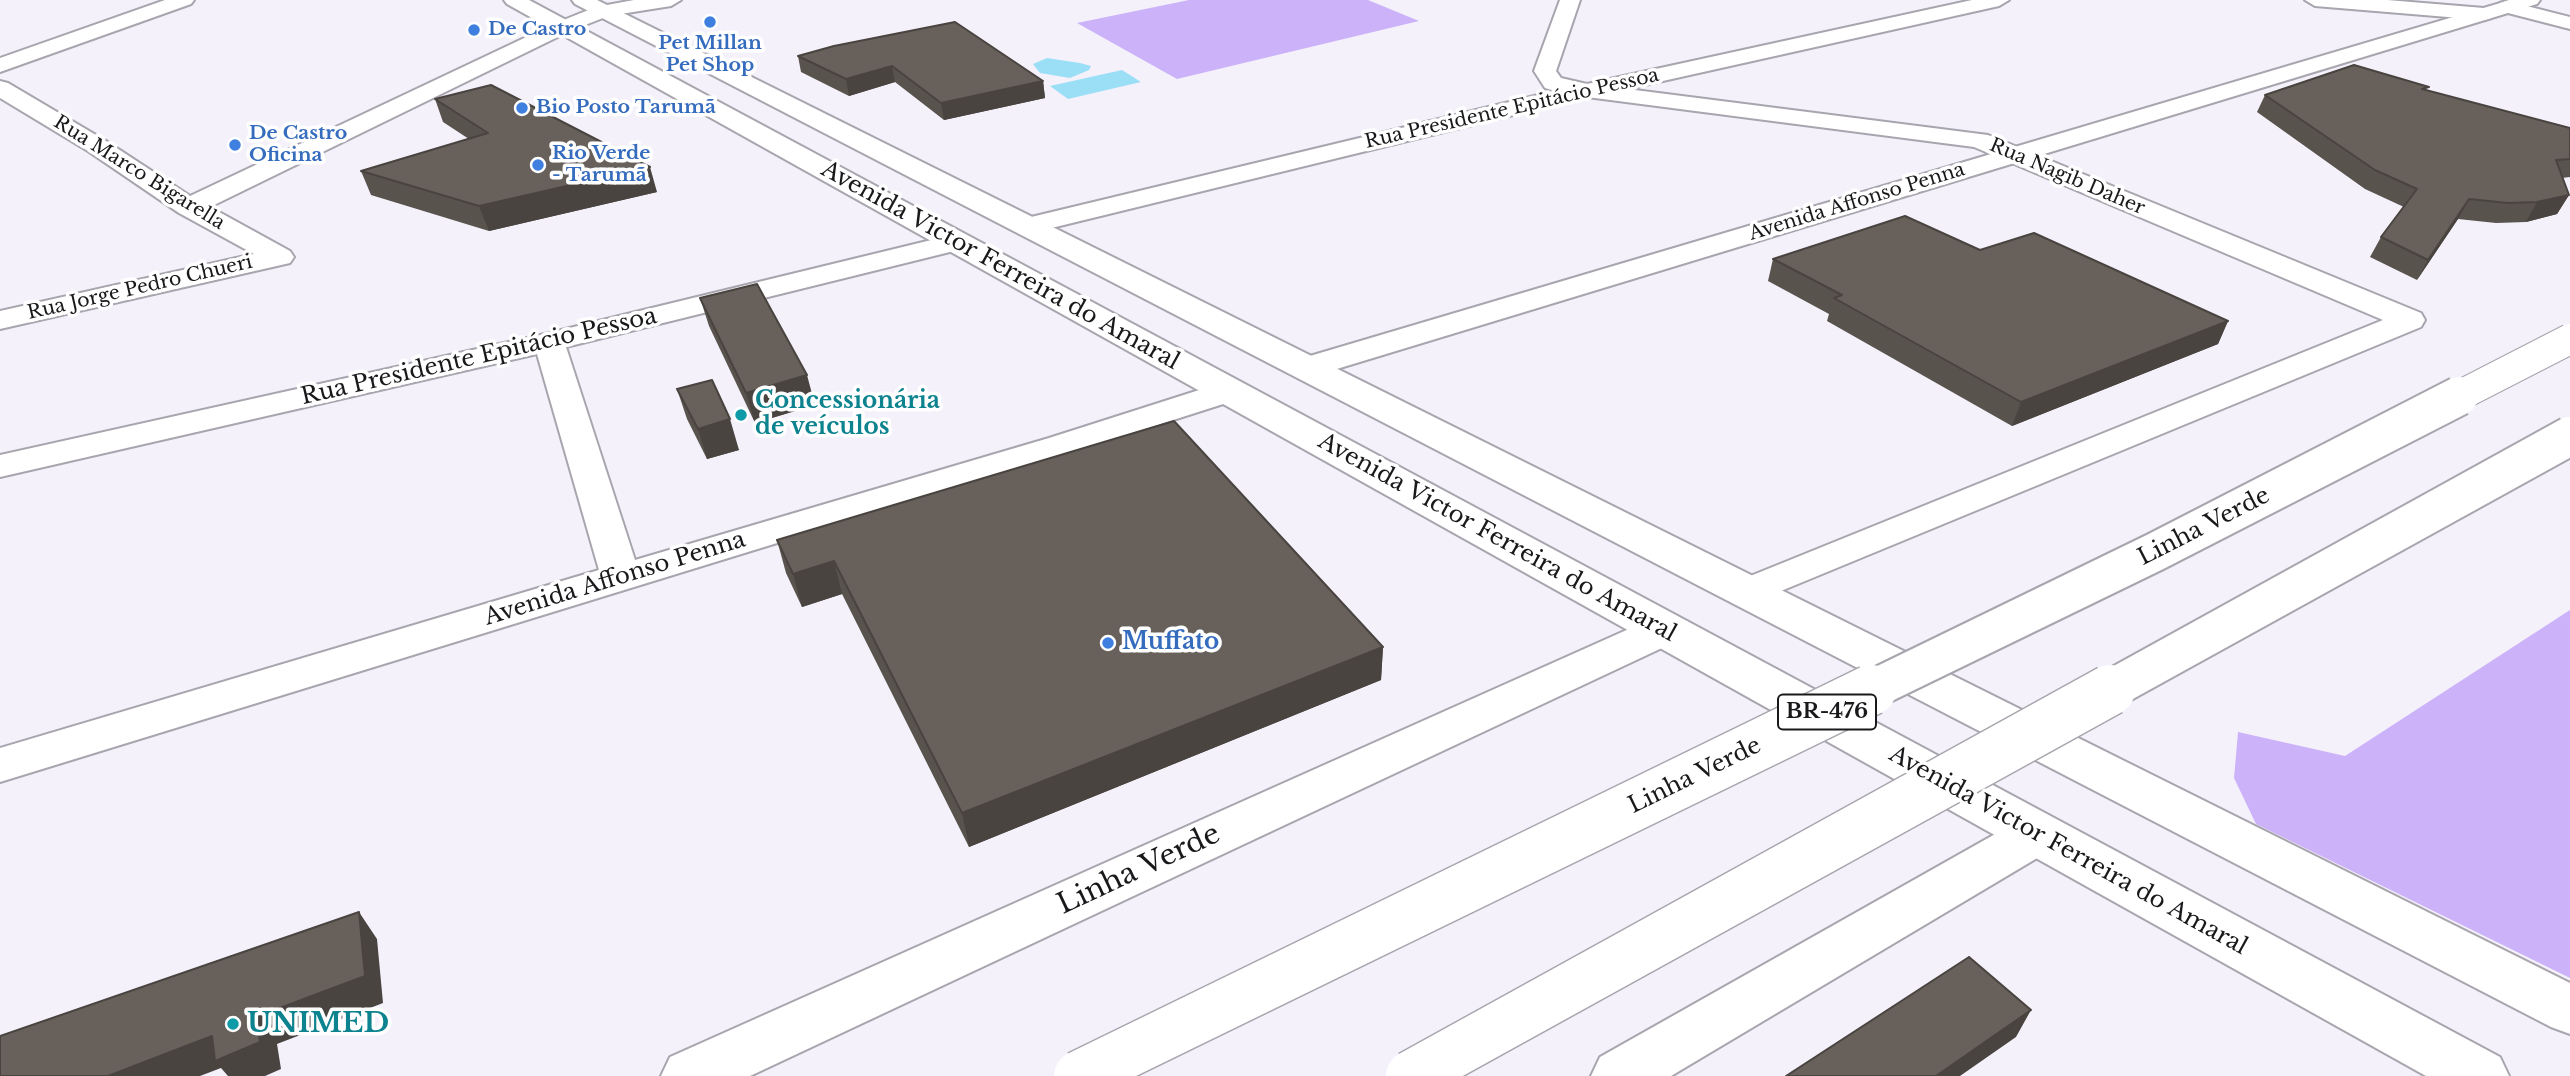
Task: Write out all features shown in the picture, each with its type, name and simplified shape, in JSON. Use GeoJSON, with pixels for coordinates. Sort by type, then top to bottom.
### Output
{"type":"FeatureCollection","features":[{"type":"Feature","properties":{"kind":"main road"},"geometry":{"type":"LineString","coordinates":[[0,65],[184,0]]}},
{"type":"Feature","properties":{"kind":"main road","name":"Avenida Victor Ferreira do Amaral"},"geometry":{"type":"LineString","coordinates":[[514,0],[2480,1076]]}},
{"type":"Feature","properties":{"kind":"main road"},"geometry":{"type":"LineString","coordinates":[[189,207],[563,27],[592,5],[670,0]]}},
{"type":"Feature","properties":{"kind":"main road"},"geometry":{"type":"LineString","coordinates":[[1570,0],[1545,71],[1553,83],[1581,92]]}},
{"type":"Feature","properties":{"kind":"main road","name":"Rua Presidente Epitácio Pessoa"},"geometry":{"type":"LineString","coordinates":[[1027,226],[1581,92],[1999,0]]}},
{"type":"Feature","properties":{"kind":"main road"},"geometry":{"type":"LineString","coordinates":[[2315,0],[2484,14]]}},
{"type":"Feature","properties":{"kind":"main road","name":"Avenida Affonso Penna"},"geometry":{"type":"LineString","coordinates":[[1305,368],[2530,0]]}},
{"type":"Feature","properties":{"kind":"main road","name":"Avenida Victor Ferreira do Amaral"},"geometry":{"type":"LineString","coordinates":[[592,5],[2570,1010]]}},
{"type":"Feature","properties":{"kind":"main road"},"geometry":{"type":"LineString","coordinates":[[2507,7],[2570,23]]}},
{"type":"Feature","properties":{"kind":"main road","name":"Rua Marco Bigarella"},"geometry":{"type":"LineString","coordinates":[[0,88],[97,146],[189,207],[279,257]]}},
{"type":"Feature","properties":{"kind":"main road","name":"Rua Nagib Daher"},"geometry":{"type":"LineString","coordinates":[[1581,92],[1979,140],[2410,320],[1747,592]]}},
{"type":"Feature","properties":{"kind":"main road","name":"Rua Presidente Epitácio Pessoa"},"geometry":{"type":"LineString","coordinates":[[0,466],[548,342],[956,242]]}},
{"type":"Feature","properties":{"kind":"main road","name":"Rua Jorge Pedro Chueri"},"geometry":{"type":"LineString","coordinates":[[0,320],[279,257]]}},
{"type":"Feature","properties":{"kind":"main road","name":"Linha Verde"},"geometry":{"type":"LineString","coordinates":[[1079,1076],[2155,552],[2570,339]]}},
{"type":"Feature","properties":{"kind":"main road"},"geometry":{"type":"LineString","coordinates":[[548,342],[621,577]]}},
{"type":"Feature","properties":{"kind":"main road","name":"Avenida Affonso Penna"},"geometry":{"type":"LineString","coordinates":[[0,765],[1061,445],[1230,391]]}},
{"type":"Feature","properties":{"kind":"main road"},"geometry":{"type":"LineString","coordinates":[[1410,1076],[2570,436]]}},
{"type":"Feature","properties":{"kind":"main road","name":"Linha Verde"},"geometry":{"type":"LineString","coordinates":[[690,1076],[1664,629]]}},
{"type":"Feature","properties":{"kind":"main road"},"geometry":{"type":"LineString","coordinates":[[1620,1076],[2037,834]]}},
{"type":"Feature","properties":{"kind":"shaded area"},"geometry":{"type":"Polygon","coordinates":[[[1189,0],[1368,0],[1419,21],[1177,79],[1077,23],[1189,0]]]}},
{"type":"Feature","properties":{"kind":"shaded area"},"geometry":{"type":"Polygon","coordinates":[[[2570,610],[2570,978],[2256,824],[2234,778],[2238,732],[2345,756],[2570,610]]]}},
{"type":"Feature","properties":{"kind":"water"},"geometry":{"type":"Polygon","coordinates":[[[1047,58],[1091,66],[1089,70],[1070,78],[1040,73],[1033,64],[1047,58]]]}},
{"type":"Feature","properties":{"kind":"water"},"geometry":{"type":"Polygon","coordinates":[[[1122,70],[1141,82],[1068,99],[1050,86],[1122,70]]]}},
{"type":"Feature","properties":{"kind":"building"},"geometry":{"type":"Polygon","coordinates":[[[955,22],[1043,81],[941,103],[892,66],[846,79],[798,56],[834,46],[955,22]]]}},
{"type":"Feature","properties":{"kind":"building"},"geometry":{"type":"Polygon","coordinates":[[[2354,65],[2429,87],[2422,89],[2570,128],[2570,159],[2556,160],[2569,195],[2537,202],[2508,203],[2469,199],[2428,260],[2381,237],[2417,189],[2375,170],[2265,95],[2354,65]]]}},
{"type":"Feature","properties":{"kind":"building"},"geometry":{"type":"Polygon","coordinates":[[[491,85],[650,167],[479,206],[361,171],[488,133],[435,99],[491,85]]]}},
{"type":"Feature","properties":{"kind":"building"},"geometry":{"type":"Polygon","coordinates":[[[1905,216],[1980,250],[2034,233],[2228,321],[2021,402],[1834,298],[1842,295],[1773,259],[1905,216]]]}},
{"type":"Feature","properties":{"kind":"building"},"geometry":{"type":"Polygon","coordinates":[[[757,284],[807,375],[746,393],[700,298],[757,284]]]}},
{"type":"Feature","properties":{"kind":"building"},"geometry":{"type":"Polygon","coordinates":[[[712,380],[730,419],[698,429],[677,389],[712,380]]]}},
{"type":"Feature","properties":{"kind":"building","name":"Muffato"},"geometry":{"type":"Polygon","coordinates":[[[1174,421],[1383,647],[962,813],[834,561],[793,574],[777,540],[1174,421]]]}},
{"type":"Feature","properties":{"kind":"building"},"geometry":{"type":"Polygon","coordinates":[[[359,912],[365,976],[256,1017],[260,1042],[215,1061],[212,1036],[108,1076],[0,1076],[0,1036],[359,912]]]}},
{"type":"Feature","properties":{"kind":"building"},"geometry":{"type":"Polygon","coordinates":[[[1969,957],[2031,1010],[1936,1076],[1786,1076],[1969,957]]]}},
{"type":"Feature","properties":{"kind":"place","name":"Pet Millan Pet Shop"},"geometry":{"type":"Point","coordinates":[710,22]}},
{"type":"Feature","properties":{"kind":"place","name":"De Castro"},"geometry":{"type":"Point","coordinates":[474,30]}},
{"type":"Feature","properties":{"kind":"place","name":"Bio Posto Tarumã"},"geometry":{"type":"Point","coordinates":[522,108]}},
{"type":"Feature","properties":{"kind":"place","name":"De Castro Oficina"},"geometry":{"type":"Point","coordinates":[235,145]}},
{"type":"Feature","properties":{"kind":"place","name":"Rio Verde - Tarumã"},"geometry":{"type":"Point","coordinates":[538,165]}},
{"type":"Feature","properties":{"kind":"place","name":"Concessionária de veículos"},"geometry":{"type":"Point","coordinates":[741,415]}},
{"type":"Feature","properties":{"kind":"place","name":"Muffato"},"geometry":{"type":"Point","coordinates":[1108,643]}},
{"type":"Feature","properties":{"kind":"place","name":"UNIMED"},"geometry":{"type":"Point","coordinates":[233,1024]}}]}
